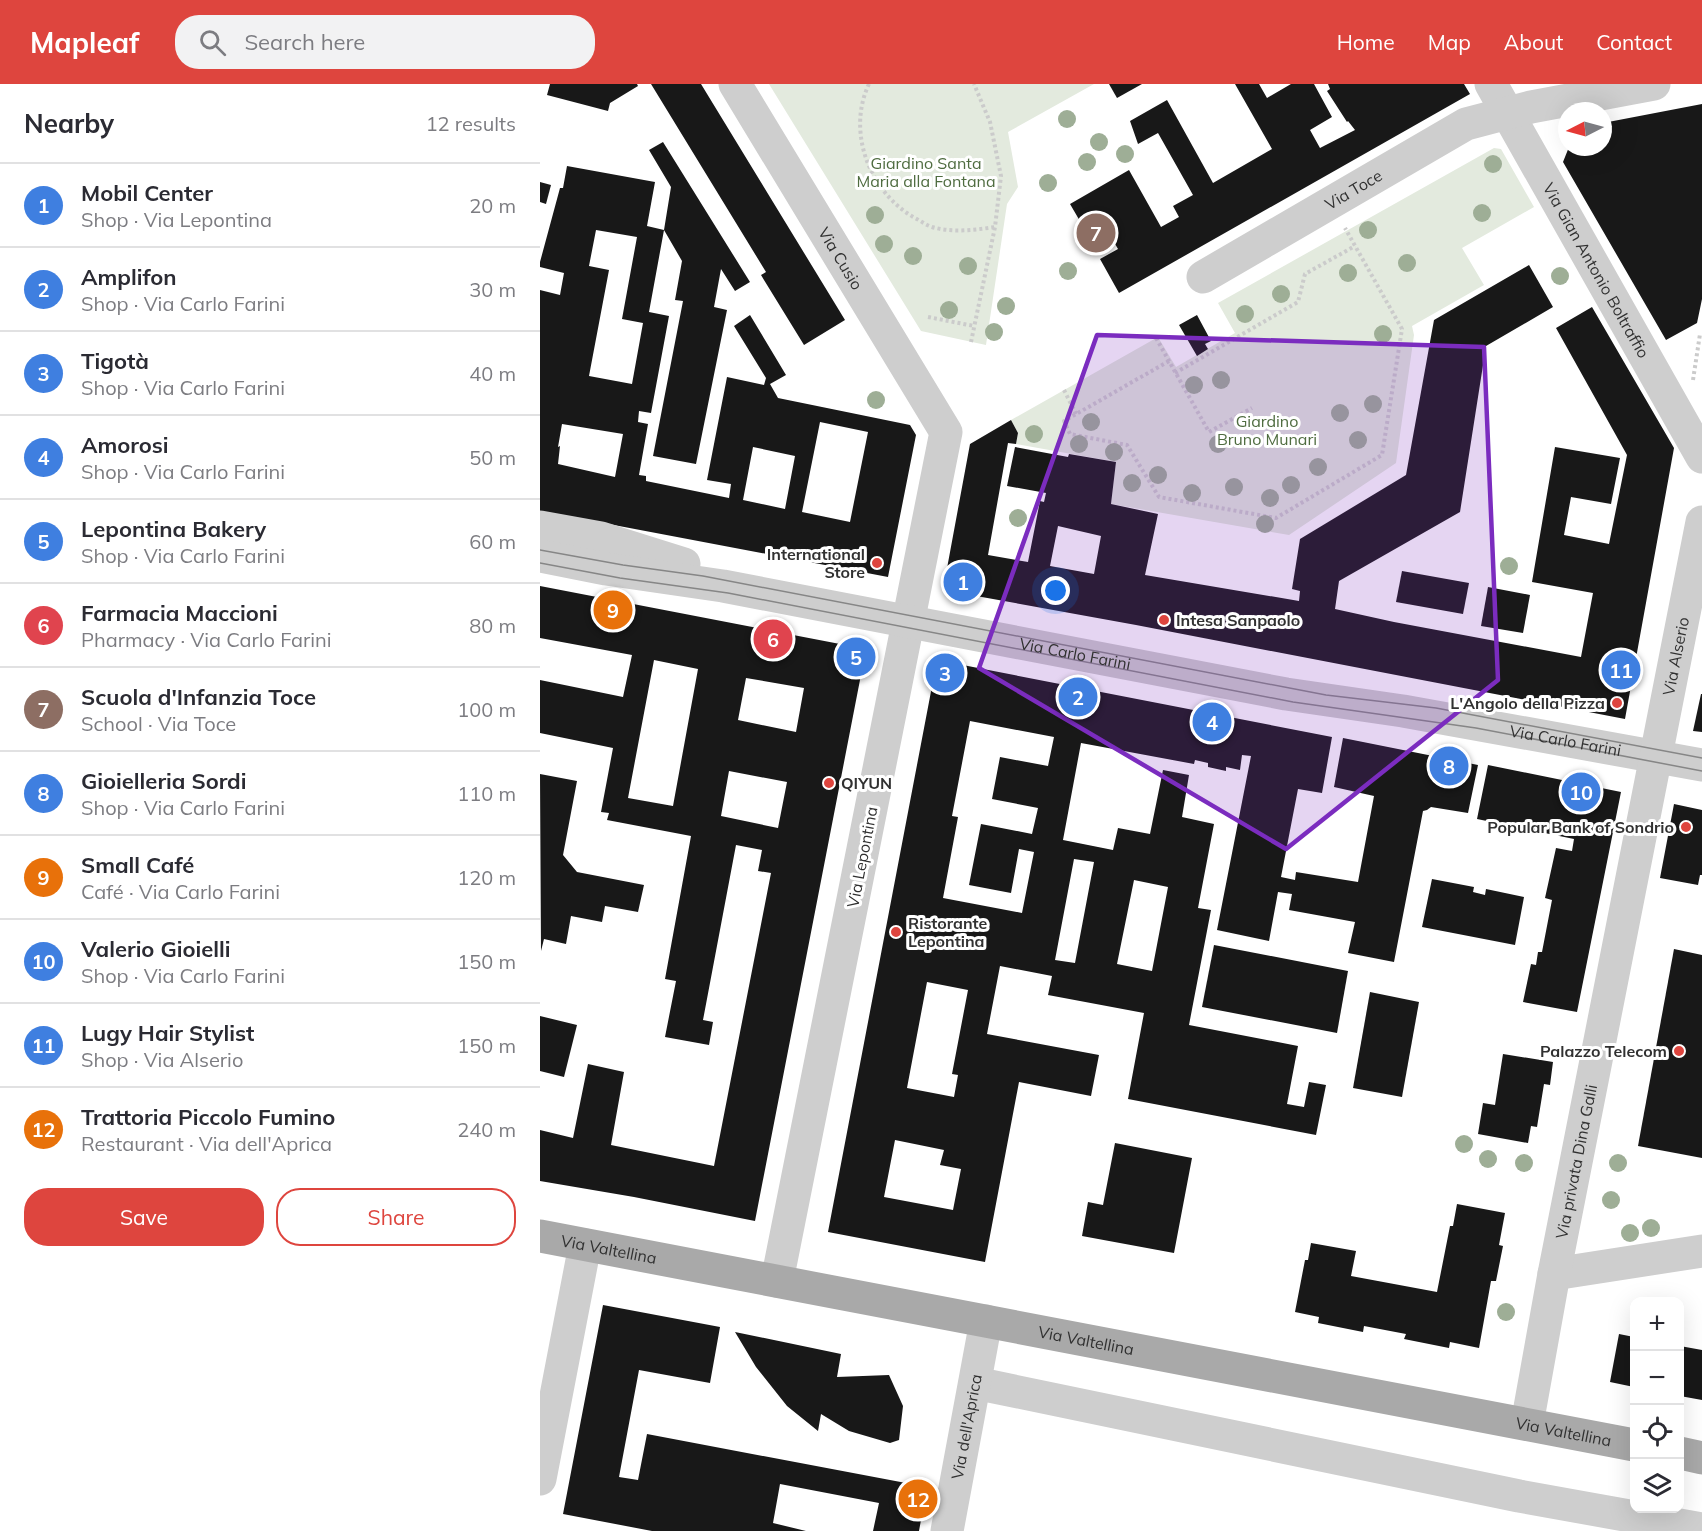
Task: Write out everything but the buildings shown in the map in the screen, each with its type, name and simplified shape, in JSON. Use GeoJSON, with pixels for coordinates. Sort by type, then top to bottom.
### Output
{"type":"FeatureCollection","features":[{"type":"Feature","properties":{"kind":"main road","name":"Via Valtellina"},"geometry":{"type":"LineString","coordinates":[[540,1236],[1630,1444]]}},
{"type":"Feature","properties":{"kind":"main road"},"geometry":{"type":"LineString","coordinates":[[1684,1454],[1702,1458]]}},
{"type":"Feature","properties":{"kind":"street","name":"Via Cusio"},"geometry":{"type":"LineString","coordinates":[[735,84],[946,432]]}},
{"type":"Feature","properties":{"kind":"street","name":"Via Gian Antonio Boltraffio"},"geometry":{"type":"LineString","coordinates":[[1491,84],[1702,457]]}},
{"type":"Feature","properties":{"kind":"street","name":"Via Toce"},"geometry":{"type":"LineString","coordinates":[[1203,277],[1466,124],[1532,107],[1654,84]]}},
{"type":"Feature","properties":{"kind":"street","name":"Via Lepontina"},"geometry":{"type":"LineString","coordinates":[[777,1281],[946,432]]}},
{"type":"Feature","properties":{"kind":"street","name":"Via Alserio"},"geometry":{"type":"LineString","coordinates":[[1657,757],[1702,523]]}},
{"type":"Feature","properties":{"kind":"street","name":"Via Carlo Farini"},"geometry":{"type":"LineString","coordinates":[[540,527],[601,538],[703,570],[749,591]]}},
{"type":"Feature","properties":{"kind":"street","name":"Via Carlo Farini"},"geometry":{"type":"LineString","coordinates":[[540,556],[606,569],[749,591],[1286,694],[1403,711],[1702,765]]}},
{"type":"Feature","properties":{"kind":"street"},"geometry":{"type":"LineString","coordinates":[[1657,757],[1702,747]]}},
{"type":"Feature","properties":{"kind":"street","name":"Via privata Dina Galli"},"geometry":{"type":"LineString","coordinates":[[1527,1424],[1554,1274],[1657,757]]}},
{"type":"Feature","properties":{"kind":"street"},"geometry":{"type":"LineString","coordinates":[[540,1479],[585,1245]]}},
{"type":"Feature","properties":{"kind":"street"},"geometry":{"type":"LineString","coordinates":[[1554,1274],[1702,1251]]}},
{"type":"Feature","properties":{"kind":"street","name":"Via dell'Aprica"},"geometry":{"type":"LineString","coordinates":[[947,1531],[986,1321]]}},
{"type":"Feature","properties":{"kind":"street"},"geometry":{"type":"LineString","coordinates":[[975,1383],[1496,1492],[1702,1529]]}},
{"type":"Feature","properties":{"kind":"path"},"geometry":{"type":"LineString","coordinates":[[869,84],[864,94],[860,122],[864,148],[871,173],[888,198],[930,226],[951,230],[995,226]]}},
{"type":"Feature","properties":{"kind":"path"},"geometry":{"type":"LineString","coordinates":[[971,342],[995,226],[1001,176],[990,122],[974,84]]}},
{"type":"Feature","properties":{"kind":"path"},"geometry":{"type":"LineString","coordinates":[[1169,361],[1064,421],[1070,434],[1127,445],[1159,497],[1276,518],[1382,455],[1402,329],[1343,225]]}},
{"type":"Feature","properties":{"kind":"path"},"geometry":{"type":"LineString","coordinates":[[1176,373],[1298,302],[1305,274],[1355,246]]}},
{"type":"Feature","properties":{"kind":"path"},"geometry":{"type":"LineString","coordinates":[[928,317],[974,326]]}},
{"type":"Feature","properties":{"kind":"path"},"geometry":{"type":"LineString","coordinates":[[1692,385],[1701,334]]}},
{"type":"Feature","properties":{"kind":"path"},"geometry":{"type":"LineString","coordinates":[[1156,338],[1209,432],[1252,408]]}},
{"type":"Feature","properties":{"kind":"path"},"geometry":{"type":"LineString","coordinates":[[1064,390],[1076,414]]}},
{"type":"Feature","properties":{"kind":"highlighted area"},"geometry":{"type":"Polygon","coordinates":[[[1097,335],[1484,347],[1498,680],[1286,849],[979,668],[1097,335]]]}},
{"type":"Feature","properties":{"kind":"green space","name":"Giardino Santa Maria alla Fontana"},"geometry":{"type":"Polygon","coordinates":[[[769,84],[1094,84],[1008,132],[1018,187],[1007,204],[986,345],[921,331],[769,84]]]}},
{"type":"Feature","properties":{"kind":"green space","name":"Giardino Bruno Munari"},"geometry":{"type":"Polygon","coordinates":[[[1494,148],[1501,149],[1534,207],[1462,248],[1484,285],[1412,326],[1414,335],[1396,463],[1289,535],[1111,504],[1116,462],[1016,444],[1018,433],[1011,420],[1158,337],[1176,367],[1235,333],[1218,303],[1494,148]]]}},
{"type":"Feature","properties":{"kind":"tram line"},"geometry":{"type":"LineString","coordinates":[[540,550],[703,576],[1326,695],[1436,708],[1702,758]]}},
{"type":"Feature","properties":{"kind":"tram line"},"geometry":{"type":"LineString","coordinates":[[540,563],[620,578],[728,593],[1293,702],[1476,728],[1702,771]]}},
{"type":"Feature","properties":{"kind":"place","name":"Scuola d'Infanzia Toce"},"geometry":{"type":"Point","coordinates":[1096,233]}},
{"type":"Feature","properties":{"kind":"place","name":"International Store"},"geometry":{"type":"Point","coordinates":[877,563]}},
{"type":"Feature","properties":{"kind":"place","name":"Mobil Center"},"geometry":{"type":"Point","coordinates":[963,582]}},
{"type":"Feature","properties":{"kind":"place","name":"Small Café"},"geometry":{"type":"Point","coordinates":[613,610]}},
{"type":"Feature","properties":{"kind":"place","name":"Intesa Sanpaolo"},"geometry":{"type":"Point","coordinates":[1164,620]}},
{"type":"Feature","properties":{"kind":"place","name":"Farmacia Maccioni"},"geometry":{"type":"Point","coordinates":[773,639]}},
{"type":"Feature","properties":{"kind":"place","name":"Lepontina Bakery"},"geometry":{"type":"Point","coordinates":[856,657]}},
{"type":"Feature","properties":{"kind":"place","name":"Lugy Hair Stylist"},"geometry":{"type":"Point","coordinates":[1621,670]}},
{"type":"Feature","properties":{"kind":"place","name":"Tigotà"},"geometry":{"type":"Point","coordinates":[945,673]}},
{"type":"Feature","properties":{"kind":"place","name":"Amplifon"},"geometry":{"type":"Point","coordinates":[1078,697]}},
{"type":"Feature","properties":{"kind":"place","name":"L'Angolo della Pizza"},"geometry":{"type":"Point","coordinates":[1617,703]}},
{"type":"Feature","properties":{"kind":"place","name":"Amorosi"},"geometry":{"type":"Point","coordinates":[1212,722]}},
{"type":"Feature","properties":{"kind":"place","name":"Gioielleria Sordi"},"geometry":{"type":"Point","coordinates":[1449,766]}},
{"type":"Feature","properties":{"kind":"place","name":"QIYUN"},"geometry":{"type":"Point","coordinates":[829,783]}},
{"type":"Feature","properties":{"kind":"place","name":"Valerio Gioielli"},"geometry":{"type":"Point","coordinates":[1581,792]}},
{"type":"Feature","properties":{"kind":"place","name":"Popular Bank of Sondrio"},"geometry":{"type":"Point","coordinates":[1686,827]}},
{"type":"Feature","properties":{"kind":"place","name":"Ristorante Lepontina"},"geometry":{"type":"Point","coordinates":[896,932]}},
{"type":"Feature","properties":{"kind":"place","name":"Palazzo Telecom"},"geometry":{"type":"Point","coordinates":[1679,1051]}},
{"type":"Feature","properties":{"kind":"place","name":"Trattoria Piccolo Fumino"},"geometry":{"type":"Point","coordinates":[918,1499]}}]}
